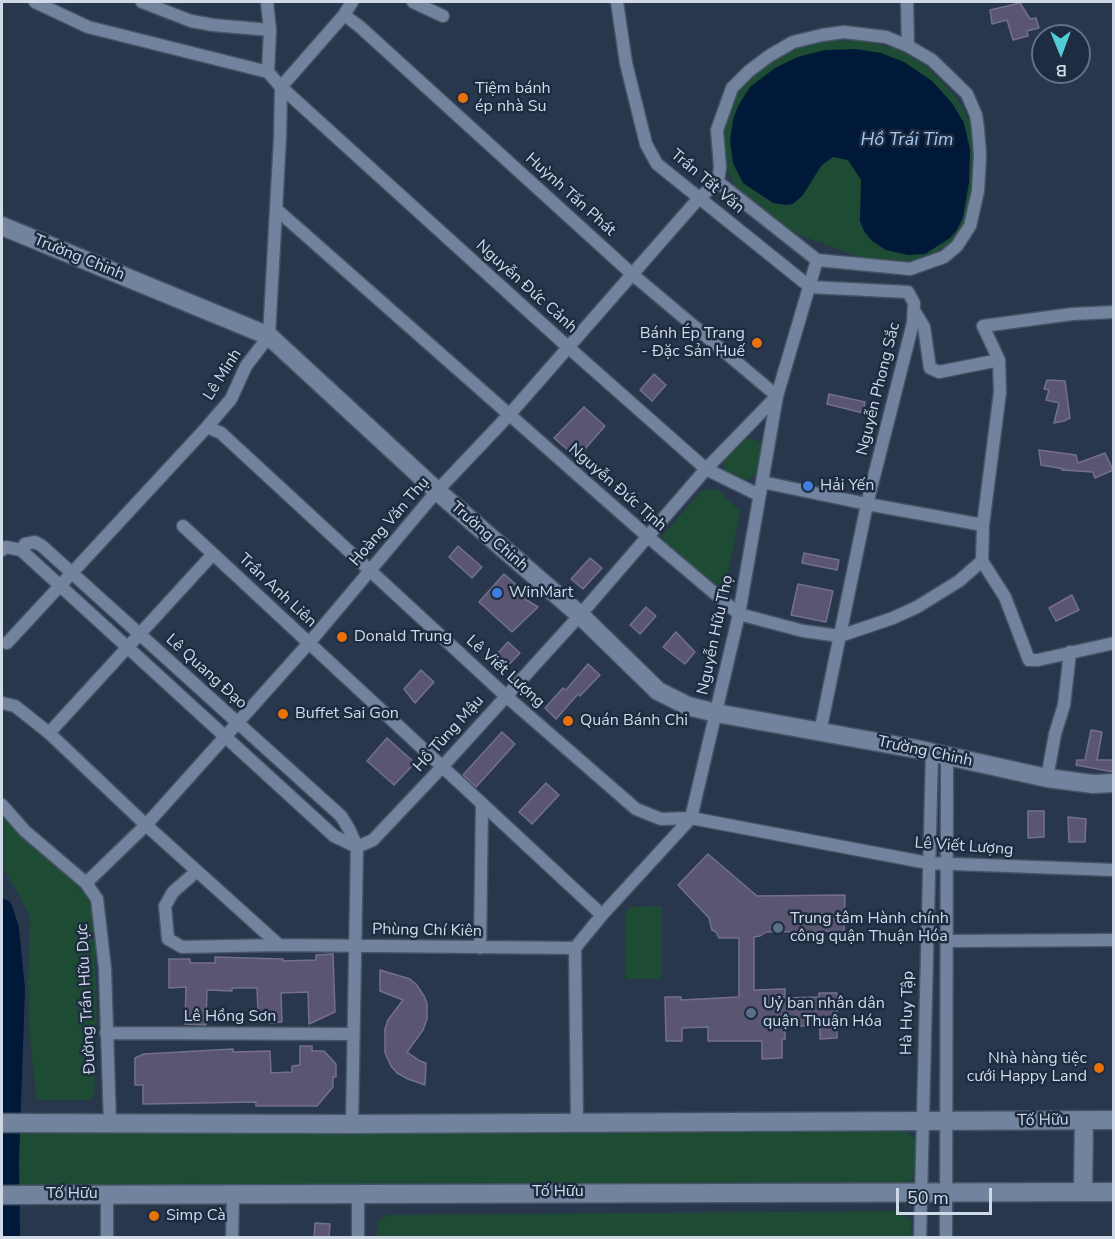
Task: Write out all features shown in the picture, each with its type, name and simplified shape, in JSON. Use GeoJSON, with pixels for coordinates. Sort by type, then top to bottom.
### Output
{"type":"FeatureCollection","features":[{"type":"Feature","properties":{"kind":"main road","name":"Trường Chinh"},"geometry":{"type":"LineString","coordinates":[[2,226],[269,336],[437,492],[580,615],[658,691],[688,706],[716,713],[939,754],[1047,778],[1093,784],[1113,783]]}},
{"type":"Feature","properties":{"kind":"main road"},"geometry":{"type":"LineString","coordinates":[[1083,1191],[1084,1120]]}},
{"type":"Feature","properties":{"kind":"main road","name":"Tố Hữu"},"geometry":{"type":"LineString","coordinates":[[2,1123],[352,1124],[1113,1120]]}},
{"type":"Feature","properties":{"kind":"main road","name":"Tố Hữu"},"geometry":{"type":"LineString","coordinates":[[2,1195],[1113,1192]]}},
{"type":"Feature","properties":{"kind":"street"},"geometry":{"type":"LineString","coordinates":[[35,2],[88,27],[268,72],[270,30],[267,2]]}},
{"type":"Feature","properties":{"kind":"street"},"geometry":{"type":"LineString","coordinates":[[142,2],[191,21],[213,26],[270,30]]}},
{"type":"Feature","properties":{"kind":"street"},"geometry":{"type":"LineString","coordinates":[[269,336],[281,87],[344,15],[352,2]]}},
{"type":"Feature","properties":{"kind":"street"},"geometry":{"type":"LineString","coordinates":[[413,2],[442,16]]}},
{"type":"Feature","properties":{"kind":"street","name":"Trần Tất Văn"},"geometry":{"type":"LineString","coordinates":[[617,2],[626,63],[646,144],[657,164],[810,287]]}},
{"type":"Feature","properties":{"kind":"street"},"geometry":{"type":"LineString","coordinates":[[907,2],[908,46]]}},
{"type":"Feature","properties":{"kind":"street","name":"Huỳnh Tấn Phát"},"geometry":{"type":"LineString","coordinates":[[344,15],[359,26],[632,274],[777,396]]}},
{"type":"Feature","properties":{"kind":"street"},"geometry":{"type":"LineString","coordinates":[[844,32],[886,37],[908,46],[932,60],[950,75],[967,94],[976,116],[980,155],[978,191],[970,226],[957,246],[945,257],[910,269],[817,260],[718,182],[720,167],[717,130],[732,88],[769,56],[793,42],[806,38],[844,32]]}},
{"type":"Feature","properties":{"kind":"street","name":"Nguyễn Đức Cảnh"},"geometry":{"type":"LineString","coordinates":[[268,72],[281,87],[706,469],[759,495]]}},
{"type":"Feature","properties":{"kind":"street","name":"Hoàng Văn Thụ"},"geometry":{"type":"LineString","coordinates":[[86,884],[146,825],[309,643],[437,492],[569,348],[699,198],[718,182]]}},
{"type":"Feature","properties":{"kind":"street","name":"Nguyễn Đức Tịnh"},"geometry":{"type":"LineString","coordinates":[[276,209],[647,536],[739,614],[803,631],[840,636],[917,607],[959,581],[981,561]]}},
{"type":"Feature","properties":{"kind":"street","name":"Nguyễn Hữu Thọ"},"geometry":{"type":"LineString","coordinates":[[575,948],[602,915],[691,818],[739,614],[777,396],[817,260]]}},
{"type":"Feature","properties":{"kind":"street"},"geometry":{"type":"LineString","coordinates":[[810,287],[908,292],[910,269]]}},
{"type":"Feature","properties":{"kind":"street","name":"Nguyễn Phong Sắc"},"geometry":{"type":"LineString","coordinates":[[820,732],[867,504],[915,312],[914,303],[908,292]]}},
{"type":"Feature","properties":{"kind":"street"},"geometry":{"type":"LineString","coordinates":[[915,312],[924,327],[930,368],[939,372],[999,360]]}},
{"type":"Feature","properties":{"kind":"street"},"geometry":{"type":"LineString","coordinates":[[1113,312],[1072,314],[983,326],[999,360],[1000,392],[982,525],[981,561],[1005,597],[1029,660],[1113,643]]}},
{"type":"Feature","properties":{"kind":"street","name":"Lê Minh"},"geometry":{"type":"LineString","coordinates":[[7,643],[231,399],[246,366],[269,336]]}},
{"type":"Feature","properties":{"kind":"street","name":"Hồ Tùng Mậu"},"geometry":{"type":"LineString","coordinates":[[357,847],[373,840],[442,767],[580,615],[706,469],[777,396]]}},
{"type":"Feature","properties":{"kind":"street","name":"Lê Viết Lượng"},"geometry":{"type":"LineString","coordinates":[[207,427],[221,433],[506,696],[636,808],[661,819],[691,818],[928,863],[1113,870]]}},
{"type":"Feature","properties":{"kind":"street"},"geometry":{"type":"LineString","coordinates":[[762,482],[982,525]]}},
{"type":"Feature","properties":{"kind":"street"},"geometry":{"type":"LineString","coordinates":[[183,526],[213,554]]}},
{"type":"Feature","properties":{"kind":"street","name":"Lê Quang Đạo"},"geometry":{"type":"LineString","coordinates":[[21,550],[25,544],[35,542],[42,546],[341,816],[350,829],[357,847],[352,1124]]}},
{"type":"Feature","properties":{"kind":"street","name":"Lê Quang Đạo"},"geometry":{"type":"LineString","coordinates":[[4,548],[21,550],[334,836],[357,847]]}},
{"type":"Feature","properties":{"kind":"street","name":"Trần Anh Liên"},"geometry":{"type":"LineString","coordinates":[[49,733],[213,554],[602,915]]}},
{"type":"Feature","properties":{"kind":"street"},"geometry":{"type":"LineString","coordinates":[[1047,778],[1055,734],[1064,705],[1070,652]]}},
{"type":"Feature","properties":{"kind":"street"},"geometry":{"type":"LineString","coordinates":[[2,704],[15,706],[49,733],[146,825],[279,945]]}},
{"type":"Feature","properties":{"kind":"street"},"geometry":{"type":"LineString","coordinates":[[939,754],[948,865],[946,1238]]}},
{"type":"Feature","properties":{"kind":"street","name":"Hà Huy Tập"},"geometry":{"type":"LineString","coordinates":[[920,1238],[928,863],[939,754]]}},
{"type":"Feature","properties":{"kind":"street","name":"Đường Trần Hữu Dực"},"geometry":{"type":"LineString","coordinates":[[2,805],[25,831],[86,884],[97,899],[105,968],[110,1124]]}},
{"type":"Feature","properties":{"kind":"street"},"geometry":{"type":"LineString","coordinates":[[480,948],[483,805]]}},
{"type":"Feature","properties":{"kind":"street","name":"Phùng Chí Kiên"},"geometry":{"type":"LineString","coordinates":[[197,871],[173,892],[165,906],[168,939],[182,947],[279,945],[575,948]]}},
{"type":"Feature","properties":{"kind":"street"},"geometry":{"type":"LineString","coordinates":[[947,941],[1113,940]]}},
{"type":"Feature","properties":{"kind":"street"},"geometry":{"type":"LineString","coordinates":[[575,948],[577,1123]]}},
{"type":"Feature","properties":{"kind":"street","name":"Lê Hồng Sơn"},"geometry":{"type":"LineString","coordinates":[[106,1033],[353,1034]]}},
{"type":"Feature","properties":{"kind":"street"},"geometry":{"type":"LineString","coordinates":[[358,1193],[358,1238]]}},
{"type":"Feature","properties":{"kind":"street"},"geometry":{"type":"LineString","coordinates":[[107,1195],[107,1238]]}},
{"type":"Feature","properties":{"kind":"street"},"geometry":{"type":"LineString","coordinates":[[232,1238],[233,1195]]}},
{"type":"Feature","properties":{"kind":"green space","name":"Hồ Trái Tim"},"geometry":{"type":"Polygon","coordinates":[[[857,40],[898,49],[927,67],[955,96],[971,126],[975,151],[973,191],[966,221],[957,239],[943,252],[915,262],[872,260],[798,234],[779,224],[742,196],[725,166],[722,133],[732,100],[755,71],[800,47],[829,41],[857,40]]]}},
{"type":"Feature","properties":{"kind":"green space"},"geometry":{"type":"Polygon","coordinates":[[[749,438],[764,446],[759,472],[750,479],[742,480],[724,474],[723,463],[743,439],[749,438]]]}},
{"type":"Feature","properties":{"kind":"green space"},"geometry":{"type":"Polygon","coordinates":[[[717,489],[740,511],[726,584],[711,585],[666,547],[662,536],[702,490],[717,489]]]}},
{"type":"Feature","properties":{"kind":"green space"},"geometry":{"type":"Polygon","coordinates":[[[2,810],[88,897],[94,919],[97,1013],[94,1096],[91,1100],[37,1100],[30,1041],[28,980],[30,916],[2,865],[2,810]]]}},
{"type":"Feature","properties":{"kind":"green space"},"geometry":{"type":"Polygon","coordinates":[[[662,906],[662,979],[626,979],[625,913],[630,907],[662,906]]]}},
{"type":"Feature","properties":{"kind":"green space"},"geometry":{"type":"Polygon","coordinates":[[[897,1130],[907,1132],[917,1141],[916,1173],[913,1179],[901,1184],[2,1186],[2,1133],[897,1130]]]}},
{"type":"Feature","properties":{"kind":"green space"},"geometry":{"type":"Polygon","coordinates":[[[901,1211],[911,1220],[911,1237],[377,1237],[377,1223],[387,1215],[901,1211]]]}},
{"type":"Feature","properties":{"kind":"water","name":"Hồ Trái Tim"},"geometry":{"type":"Polygon","coordinates":[[[855,49],[881,53],[904,62],[932,81],[952,103],[964,123],[970,150],[969,182],[963,217],[950,238],[925,254],[908,255],[886,250],[872,241],[860,221],[861,180],[848,160],[833,157],[821,166],[803,195],[793,204],[786,205],[773,203],[743,183],[733,163],[730,141],[733,120],[738,106],[750,87],[775,68],[798,57],[825,50],[855,49]]]}},
{"type":"Feature","properties":{"kind":"building"},"geometry":{"type":"Polygon","coordinates":[[[1020,3],[1030,19],[1036,18],[1038,24],[1031,24],[1031,30],[1027,31],[1028,36],[1013,40],[1007,20],[992,24],[990,10],[1020,3]]]}},
{"type":"Feature","properties":{"kind":"building"},"geometry":{"type":"Polygon","coordinates":[[[654,374],[666,385],[652,401],[640,390],[654,374]]]}},
{"type":"Feature","properties":{"kind":"building"},"geometry":{"type":"Polygon","coordinates":[[[1047,380],[1065,381],[1070,418],[1054,423],[1059,403],[1046,400],[1049,390],[1044,389],[1047,380]]]}},
{"type":"Feature","properties":{"kind":"building"},"geometry":{"type":"Polygon","coordinates":[[[829,394],[865,402],[863,413],[827,404],[829,394]]]}},
{"type":"Feature","properties":{"kind":"building"},"geometry":{"type":"Polygon","coordinates":[[[584,407],[605,426],[577,458],[554,438],[584,407]]]}},
{"type":"Feature","properties":{"kind":"building"},"geometry":{"type":"Polygon","coordinates":[[[1039,450],[1076,455],[1078,463],[1105,453],[1113,470],[1095,478],[1093,472],[1062,470],[1064,469],[1041,465],[1039,450]]]}},
{"type":"Feature","properties":{"kind":"building"},"geometry":{"type":"Polygon","coordinates":[[[458,546],[482,567],[472,578],[449,557],[458,546]]]}},
{"type":"Feature","properties":{"kind":"building"},"geometry":{"type":"Polygon","coordinates":[[[804,553],[839,560],[837,570],[802,563],[804,553]]]}},
{"type":"Feature","properties":{"kind":"building"},"geometry":{"type":"Polygon","coordinates":[[[590,558],[602,568],[583,589],[571,579],[590,558]]]}},
{"type":"Feature","properties":{"kind":"building"},"geometry":{"type":"Polygon","coordinates":[[[504,574],[528,595],[525,599],[538,607],[512,632],[479,602],[504,574]]]}},
{"type":"Feature","properties":{"kind":"building"},"geometry":{"type":"Polygon","coordinates":[[[798,584],[833,591],[826,622],[791,615],[798,584]]]}},
{"type":"Feature","properties":{"kind":"building"},"geometry":{"type":"Polygon","coordinates":[[[1072,595],[1079,610],[1056,621],[1049,608],[1072,595]]]}},
{"type":"Feature","properties":{"kind":"building"},"geometry":{"type":"Polygon","coordinates":[[[646,607],[656,616],[640,634],[630,625],[646,607]]]}},
{"type":"Feature","properties":{"kind":"building"},"geometry":{"type":"Polygon","coordinates":[[[676,632],[695,652],[685,664],[663,647],[676,632]]]}},
{"type":"Feature","properties":{"kind":"building"},"geometry":{"type":"Polygon","coordinates":[[[508,642],[520,653],[501,673],[489,663],[508,642]]]}},
{"type":"Feature","properties":{"kind":"building"},"geometry":{"type":"Polygon","coordinates":[[[588,664],[600,675],[580,696],[578,694],[556,719],[545,708],[563,688],[566,690],[588,664]]]}},
{"type":"Feature","properties":{"kind":"building"},"geometry":{"type":"Polygon","coordinates":[[[421,670],[434,682],[415,703],[404,689],[421,670]]]}},
{"type":"Feature","properties":{"kind":"building"},"geometry":{"type":"Polygon","coordinates":[[[1091,730],[1102,732],[1097,760],[1113,760],[1113,772],[1076,765],[1077,760],[1085,760],[1091,730]]]}},
{"type":"Feature","properties":{"kind":"building"},"geometry":{"type":"Polygon","coordinates":[[[502,732],[515,744],[476,787],[463,775],[502,732]]]}},
{"type":"Feature","properties":{"kind":"building"},"geometry":{"type":"Polygon","coordinates":[[[387,738],[415,763],[394,785],[367,761],[387,738]]]}},
{"type":"Feature","properties":{"kind":"building"},"geometry":{"type":"Polygon","coordinates":[[[546,783],[559,795],[532,824],[519,812],[546,783]]]}},
{"type":"Feature","properties":{"kind":"building"},"geometry":{"type":"Polygon","coordinates":[[[1028,811],[1044,811],[1044,837],[1028,838],[1028,811]]]}},
{"type":"Feature","properties":{"kind":"building"},"geometry":{"type":"Polygon","coordinates":[[[1068,817],[1086,819],[1085,842],[1069,842],[1068,817]]]}},
{"type":"Feature","properties":{"kind":"building"},"geometry":{"type":"Polygon","coordinates":[[[708,854],[757,896],[845,895],[844,931],[766,932],[754,937],[754,990],[785,989],[785,998],[819,997],[819,993],[837,993],[837,1038],[820,1039],[820,1026],[785,1026],[782,1058],[762,1059],[762,1041],[708,1041],[708,1027],[682,1028],[682,1041],[666,1041],[665,997],[681,997],[681,1000],[739,997],[739,938],[719,938],[712,930],[709,918],[678,885],[708,854]]]}},
{"type":"Feature","properties":{"kind":"building"},"geometry":{"type":"Polygon","coordinates":[[[333,954],[335,1012],[309,1024],[308,992],[281,993],[282,1022],[270,1023],[270,1011],[258,1012],[257,988],[232,988],[232,991],[207,990],[206,1025],[185,1024],[186,987],[169,988],[169,959],[190,959],[190,963],[215,963],[215,957],[283,959],[283,961],[316,960],[316,955],[333,954]]]}},
{"type":"Feature","properties":{"kind":"building"},"geometry":{"type":"Polygon","coordinates":[[[380,970],[410,979],[416,984],[427,1003],[427,1019],[423,1030],[407,1052],[426,1063],[425,1085],[397,1073],[385,1053],[385,1029],[388,1020],[403,1000],[380,991],[380,970]]]}},
{"type":"Feature","properties":{"kind":"building"},"geometry":{"type":"Polygon","coordinates":[[[300,1046],[312,1046],[312,1051],[324,1051],[336,1064],[333,1087],[317,1106],[256,1106],[256,1102],[143,1104],[143,1085],[135,1085],[135,1058],[144,1054],[233,1049],[233,1052],[270,1051],[271,1073],[292,1072],[292,1066],[300,1065],[300,1046]]]}},
{"type":"Feature","properties":{"kind":"building"},"geometry":{"type":"Polygon","coordinates":[[[315,1223],[330,1224],[329,1238],[314,1238],[315,1223]]]}},
{"type":"Feature","properties":{"kind":"waterway"},"geometry":{"type":"LineString","coordinates":[[2,910],[8,929],[14,989],[8,1161],[9,1238]]}},
{"type":"Feature","properties":{"kind":"place","name":"Tiệm bánh ép nhà Su"},"geometry":{"type":"Point","coordinates":[463,98]}},
{"type":"Feature","properties":{"kind":"place","name":"Bánh Ép Trang - Đặc Sản Huế"},"geometry":{"type":"Point","coordinates":[757,343]}},
{"type":"Feature","properties":{"kind":"place","name":"Hải Yến"},"geometry":{"type":"Point","coordinates":[808,486]}},
{"type":"Feature","properties":{"kind":"place","name":"WinMart"},"geometry":{"type":"Point","coordinates":[497,593]}},
{"type":"Feature","properties":{"kind":"place","name":"Donald Trung"},"geometry":{"type":"Point","coordinates":[342,637]}},
{"type":"Feature","properties":{"kind":"place","name":"Buffet Sai Gon"},"geometry":{"type":"Point","coordinates":[283,714]}},
{"type":"Feature","properties":{"kind":"place","name":"Quán Bánh Chi"},"geometry":{"type":"Point","coordinates":[568,721]}},
{"type":"Feature","properties":{"kind":"place","name":"Trung tâm Hành chính công quận Thuận Hóa"},"geometry":{"type":"Point","coordinates":[778,928]}},
{"type":"Feature","properties":{"kind":"place","name":"Uỷ ban nhân dân quận Thuận Hóa"},"geometry":{"type":"Point","coordinates":[751,1013]}},
{"type":"Feature","properties":{"kind":"place","name":"Nhà hàng tiệc cưới Happy Land"},"geometry":{"type":"Point","coordinates":[1099,1068]}},
{"type":"Feature","properties":{"kind":"place","name":"Simp Cà"},"geometry":{"type":"Point","coordinates":[154,1216]}}]}
